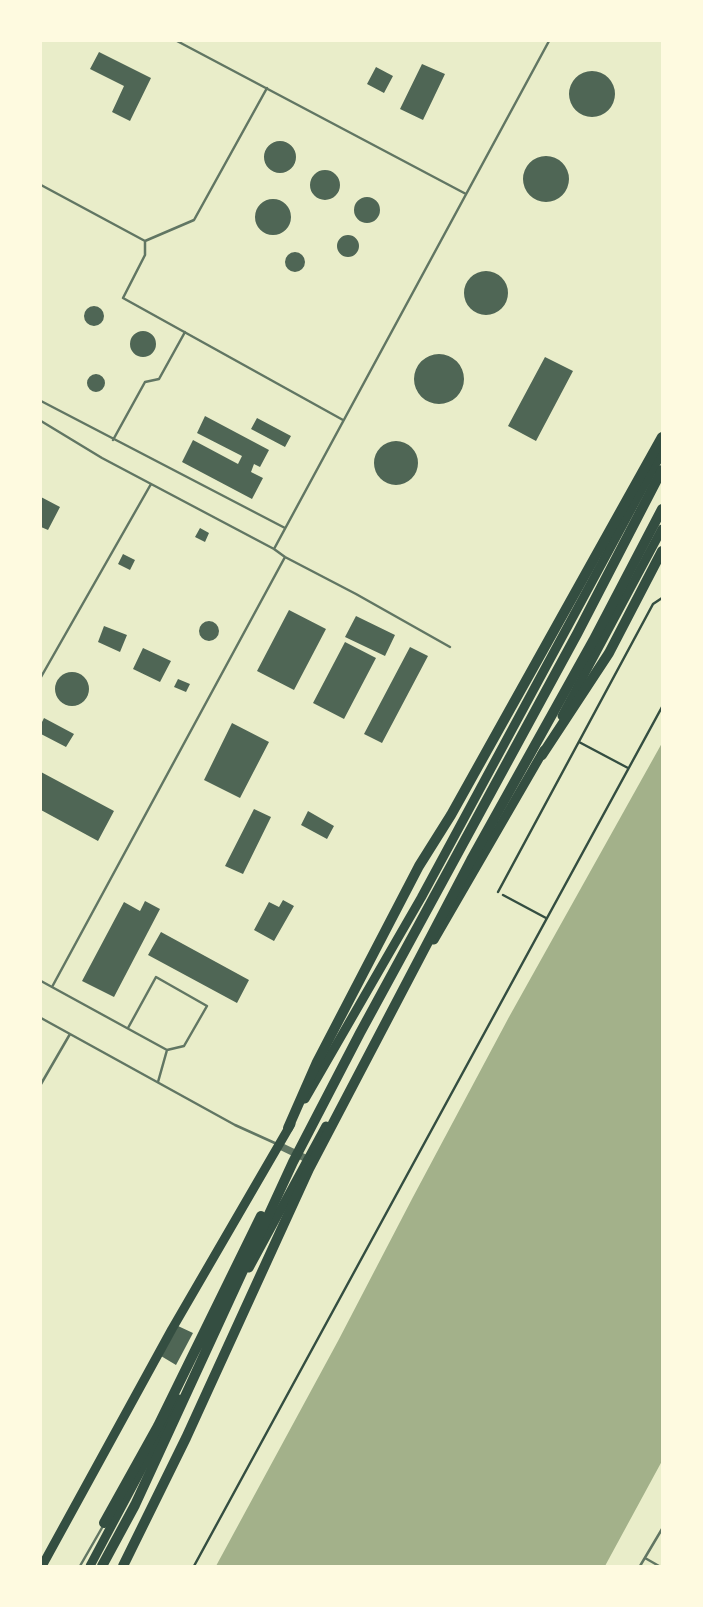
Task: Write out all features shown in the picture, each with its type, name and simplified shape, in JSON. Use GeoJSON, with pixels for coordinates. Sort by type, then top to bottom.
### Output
{"type":"FeatureCollection","features":[{"type":"Feature","properties":{"kind":"highway"},"geometry":{"type":"LineString","coordinates":[[288,1128],[317,1062],[380,937],[662,436]]}},
{"type":"Feature","properties":{"kind":"highway"},"geometry":{"type":"LineString","coordinates":[[102,1566],[139,1496],[293,1162],[360,1033],[577,634],[662,470]]}},
{"type":"Feature","properties":{"kind":"highway"},"geometry":{"type":"LineString","coordinates":[[123,1566],[186,1438],[309,1169],[471,860],[593,641],[662,509]]}},
{"type":"Feature","properties":{"kind":"highway"},"geometry":{"type":"LineString","coordinates":[[542,755],[610,653],[662,550]]}},
{"type":"Feature","properties":{"kind":"highway"},"geometry":{"type":"LineString","coordinates":[[104,1523],[158,1426],[262,1214],[293,1162]]}},
{"type":"Feature","properties":{"kind":"main road"},"geometry":{"type":"LineString","coordinates":[[42,1566],[172,1329],[421,898],[662,452]]}},
{"type":"Feature","properties":{"kind":"main road"},"geometry":{"type":"LineString","coordinates":[[90,1566],[307,1159],[542,755],[662,529]]}},
{"type":"Feature","properties":{"kind":"street"},"geometry":{"type":"LineString","coordinates":[[278,1145],[307,1159]]}},
{"type":"Feature","properties":{"kind":"lane"},"geometry":{"type":"LineString","coordinates":[[177,41],[466,194]]}},
{"type":"Feature","properties":{"kind":"lane"},"geometry":{"type":"LineString","coordinates":[[274,548],[549,41]]}},
{"type":"Feature","properties":{"kind":"lane"},"geometry":{"type":"LineString","coordinates":[[145,242],[194,220],[267,88]]}},
{"type":"Feature","properties":{"kind":"lane"},"geometry":{"type":"LineString","coordinates":[[41,185],[145,242]]}},
{"type":"Feature","properties":{"kind":"lane"},"geometry":{"type":"LineString","coordinates":[[145,242],[145,255],[123,298],[344,420]]}},
{"type":"Feature","properties":{"kind":"lane"},"geometry":{"type":"LineString","coordinates":[[113,440],[145,382],[159,379],[185,332]]}},
{"type":"Feature","properties":{"kind":"lane"},"geometry":{"type":"LineString","coordinates":[[41,401],[285,528]]}},
{"type":"Feature","properties":{"kind":"lane"},"geometry":{"type":"LineString","coordinates":[[41,421],[151,484],[274,548],[285,557],[356,594],[450,647]]}},
{"type":"Feature","properties":{"kind":"lane"},"geometry":{"type":"LineString","coordinates":[[41,677],[151,484]]}},
{"type":"Feature","properties":{"kind":"lane"},"geometry":{"type":"LineString","coordinates":[[52,987],[285,557]]}},
{"type":"Feature","properties":{"kind":"lane"},"geometry":{"type":"LineString","coordinates":[[41,981],[167,1050],[184,1046],[207,1006],[156,977],[128,1028]]}},
{"type":"Feature","properties":{"kind":"lane"},"geometry":{"type":"LineString","coordinates":[[41,1018],[235,1125],[278,1145]]}},
{"type":"Feature","properties":{"kind":"lane"},"geometry":{"type":"LineString","coordinates":[[41,1084],[70,1034]]}},
{"type":"Feature","properties":{"kind":"lane"},"geometry":{"type":"LineString","coordinates":[[158,1082],[167,1050]]}},
{"type":"Feature","properties":{"kind":"lane"},"geometry":{"type":"LineString","coordinates":[[80,1566],[104,1523]]}},
{"type":"Feature","properties":{"kind":"lane"},"geometry":{"type":"LineString","coordinates":[[640,1566],[662,1529]]}},
{"type":"Feature","properties":{"kind":"lane"},"geometry":{"type":"LineString","coordinates":[[645,1558],[659,1566]]}},
{"type":"Feature","properties":{"kind":"path"},"geometry":{"type":"LineString","coordinates":[[498,892],[653,604],[662,598]]}},
{"type":"Feature","properties":{"kind":"path"},"geometry":{"type":"LineString","coordinates":[[194,1566],[662,707]]}},
{"type":"Feature","properties":{"kind":"path"},"geometry":{"type":"LineString","coordinates":[[579,742],[628,768]]}},
{"type":"Feature","properties":{"kind":"path"},"geometry":{"type":"LineString","coordinates":[[503,895],[546,918]]}},
{"type":"Feature","properties":{"kind":"shaded area"},"geometry":{"type":"Polygon","coordinates":[[[662,743],[662,1461],[605,1566],[216,1566],[338,1341],[509,1017],[662,743]]]}},
{"type":"Feature","properties":{"kind":"building"},"geometry":{"type":"Polygon","coordinates":[[[99,52],[151,78],[130,121],[112,112],[124,86],[90,69],[99,52]]]}},
{"type":"Feature","properties":{"kind":"building"},"geometry":{"type":"Polygon","coordinates":[[[422,64],[445,74],[423,120],[400,109],[422,64]]]}},
{"type":"Feature","properties":{"kind":"building"},"geometry":{"type":"Polygon","coordinates":[[[376,67],[393,76],[384,93],[367,84],[376,67]]]}},
{"type":"Feature","properties":{"kind":"building"},"geometry":{"type":"Polygon","coordinates":[[[592,71],[605,75],[611,81],[615,94],[611,107],[605,113],[592,117],[579,113],[573,107],[569,94],[573,81],[579,75],[592,71]]]}},
{"type":"Feature","properties":{"kind":"building"},"geometry":{"type":"Polygon","coordinates":[[[280,141],[292,145],[296,157],[292,169],[280,173],[268,169],[264,157],[268,145],[280,141]]]}},
{"type":"Feature","properties":{"kind":"building"},"geometry":{"type":"Polygon","coordinates":[[[541,156],[551,156],[565,166],[569,179],[565,192],[559,198],[551,202],[541,202],[527,192],[523,184],[523,174],[533,160],[541,156]]]}},
{"type":"Feature","properties":{"kind":"building"},"geometry":{"type":"Polygon","coordinates":[[[325,170],[336,174],[340,185],[336,196],[325,200],[314,196],[310,185],[314,174],[325,170]]]}},
{"type":"Feature","properties":{"kind":"building"},"geometry":{"type":"Polygon","coordinates":[[[367,197],[376,201],[380,210],[376,219],[367,223],[358,219],[354,210],[358,201],[367,197]]]}},
{"type":"Feature","properties":{"kind":"building"},"geometry":{"type":"Polygon","coordinates":[[[273,199],[280,200],[286,204],[290,210],[290,224],[286,230],[280,234],[273,235],[266,234],[260,230],[256,224],[255,217],[256,210],[260,204],[266,200],[273,199]]]}},
{"type":"Feature","properties":{"kind":"building"},"geometry":{"type":"Polygon","coordinates":[[[344,235],[352,235],[359,242],[359,250],[352,257],[344,257],[337,250],[337,242],[344,235]]]}},
{"type":"Feature","properties":{"kind":"building"},"geometry":{"type":"Polygon","coordinates":[[[291,252],[299,252],[305,258],[305,266],[299,272],[291,272],[285,266],[285,258],[291,252]]]}},
{"type":"Feature","properties":{"kind":"building"},"geometry":{"type":"Polygon","coordinates":[[[490,271],[502,277],[507,284],[507,302],[502,309],[495,314],[482,315],[474,312],[467,305],[464,289],[467,281],[474,274],[490,271]]]}},
{"type":"Feature","properties":{"kind":"building"},"geometry":{"type":"Polygon","coordinates":[[[90,306],[98,306],[104,312],[104,320],[98,326],[90,326],[84,320],[84,312],[90,306]]]}},
{"type":"Feature","properties":{"kind":"building"},"geometry":{"type":"Polygon","coordinates":[[[143,331],[152,335],[156,344],[152,353],[143,357],[134,353],[130,344],[134,335],[143,331]]]}},
{"type":"Feature","properties":{"kind":"building"},"geometry":{"type":"Polygon","coordinates":[[[434,354],[444,354],[457,361],[464,374],[464,384],[457,397],[444,404],[434,404],[425,400],[418,393],[414,384],[414,374],[418,365],[425,358],[434,354]]]}},
{"type":"Feature","properties":{"kind":"building"},"geometry":{"type":"Polygon","coordinates":[[[545,357],[573,371],[536,441],[508,426],[545,357]]]}},
{"type":"Feature","properties":{"kind":"building"},"geometry":{"type":"Polygon","coordinates":[[[96,374],[104,379],[105,383],[100,391],[96,392],[88,387],[87,383],[92,375],[96,374]]]}},
{"type":"Feature","properties":{"kind":"building"},"geometry":{"type":"Polygon","coordinates":[[[205,416],[269,450],[260,467],[254,464],[251,472],[263,478],[252,499],[182,462],[193,440],[238,464],[242,456],[197,433],[205,416]]]}},
{"type":"Feature","properties":{"kind":"building"},"geometry":{"type":"Polygon","coordinates":[[[257,418],[291,436],[285,447],[251,429],[257,418]]]}},
{"type":"Feature","properties":{"kind":"building"},"geometry":{"type":"Polygon","coordinates":[[[392,441],[400,441],[412,447],[418,463],[412,479],[400,485],[392,485],[380,479],[374,467],[374,459],[380,447],[392,441]]]}},
{"type":"Feature","properties":{"kind":"building"},"geometry":{"type":"Polygon","coordinates":[[[41,497],[60,507],[48,530],[41,527],[41,497]]]}},
{"type":"Feature","properties":{"kind":"building"},"geometry":{"type":"Polygon","coordinates":[[[200,528],[209,533],[205,542],[195,537],[200,528]]]}},
{"type":"Feature","properties":{"kind":"building"},"geometry":{"type":"Polygon","coordinates":[[[123,554],[135,560],[130,570],[118,564],[123,554]]]}},
{"type":"Feature","properties":{"kind":"building"},"geometry":{"type":"Polygon","coordinates":[[[289,610],[326,629],[294,690],[257,671],[289,610]]]}},
{"type":"Feature","properties":{"kind":"building"},"geometry":{"type":"Polygon","coordinates":[[[356,616],[395,635],[385,656],[345,637],[356,616]]]}},
{"type":"Feature","properties":{"kind":"building"},"geometry":{"type":"Polygon","coordinates":[[[209,621],[216,624],[219,631],[216,638],[209,641],[202,638],[199,631],[202,624],[209,621]]]}},
{"type":"Feature","properties":{"kind":"building"},"geometry":{"type":"Polygon","coordinates":[[[104,626],[127,635],[120,652],[98,642],[104,626]]]}},
{"type":"Feature","properties":{"kind":"building"},"geometry":{"type":"Polygon","coordinates":[[[345,642],[376,658],[344,719],[313,703],[345,642]]]}},
{"type":"Feature","properties":{"kind":"building"},"geometry":{"type":"Polygon","coordinates":[[[410,647],[428,656],[382,743],[364,734],[410,647]]]}},
{"type":"Feature","properties":{"kind":"building"},"geometry":{"type":"Polygon","coordinates":[[[143,648],[171,661],[160,682],[133,669],[143,648]]]}},
{"type":"Feature","properties":{"kind":"building"},"geometry":{"type":"Polygon","coordinates":[[[72,672],[84,677],[89,689],[84,701],[72,706],[60,701],[55,689],[60,677],[72,672]]]}},
{"type":"Feature","properties":{"kind":"building"},"geometry":{"type":"Polygon","coordinates":[[[178,679],[190,684],[186,692],[174,687],[178,679]]]}},
{"type":"Feature","properties":{"kind":"building"},"geometry":{"type":"Polygon","coordinates":[[[44,718],[74,734],[66,747],[41,734],[41,724],[44,718]]]}},
{"type":"Feature","properties":{"kind":"building"},"geometry":{"type":"Polygon","coordinates":[[[232,723],[269,742],[240,798],[204,780],[232,723]]]}},
{"type":"Feature","properties":{"kind":"building"},"geometry":{"type":"Polygon","coordinates":[[[41,772],[114,811],[98,841],[41,810],[41,772]]]}},
{"type":"Feature","properties":{"kind":"building"},"geometry":{"type":"Polygon","coordinates":[[[254,809],[271,817],[243,874],[225,866],[254,809]]]}},
{"type":"Feature","properties":{"kind":"building"},"geometry":{"type":"Polygon","coordinates":[[[308,811],[334,826],[327,839],[301,825],[308,811]]]}},
{"type":"Feature","properties":{"kind":"building"},"geometry":{"type":"Polygon","coordinates":[[[283,900],[294,906],[274,941],[254,930],[269,902],[279,907],[283,900]]]}},
{"type":"Feature","properties":{"kind":"building"},"geometry":{"type":"Polygon","coordinates":[[[145,901],[160,909],[114,997],[82,981],[124,902],[140,911],[145,901]]]}},
{"type":"Feature","properties":{"kind":"building"},"geometry":{"type":"Polygon","coordinates":[[[161,932],[249,980],[237,1003],[148,955],[161,932]]]}},
{"type":"Feature","properties":{"kind":"building"},"geometry":{"type":"Polygon","coordinates":[[[178,1326],[193,1333],[176,1365],[161,1356],[178,1326]]]}}]}
